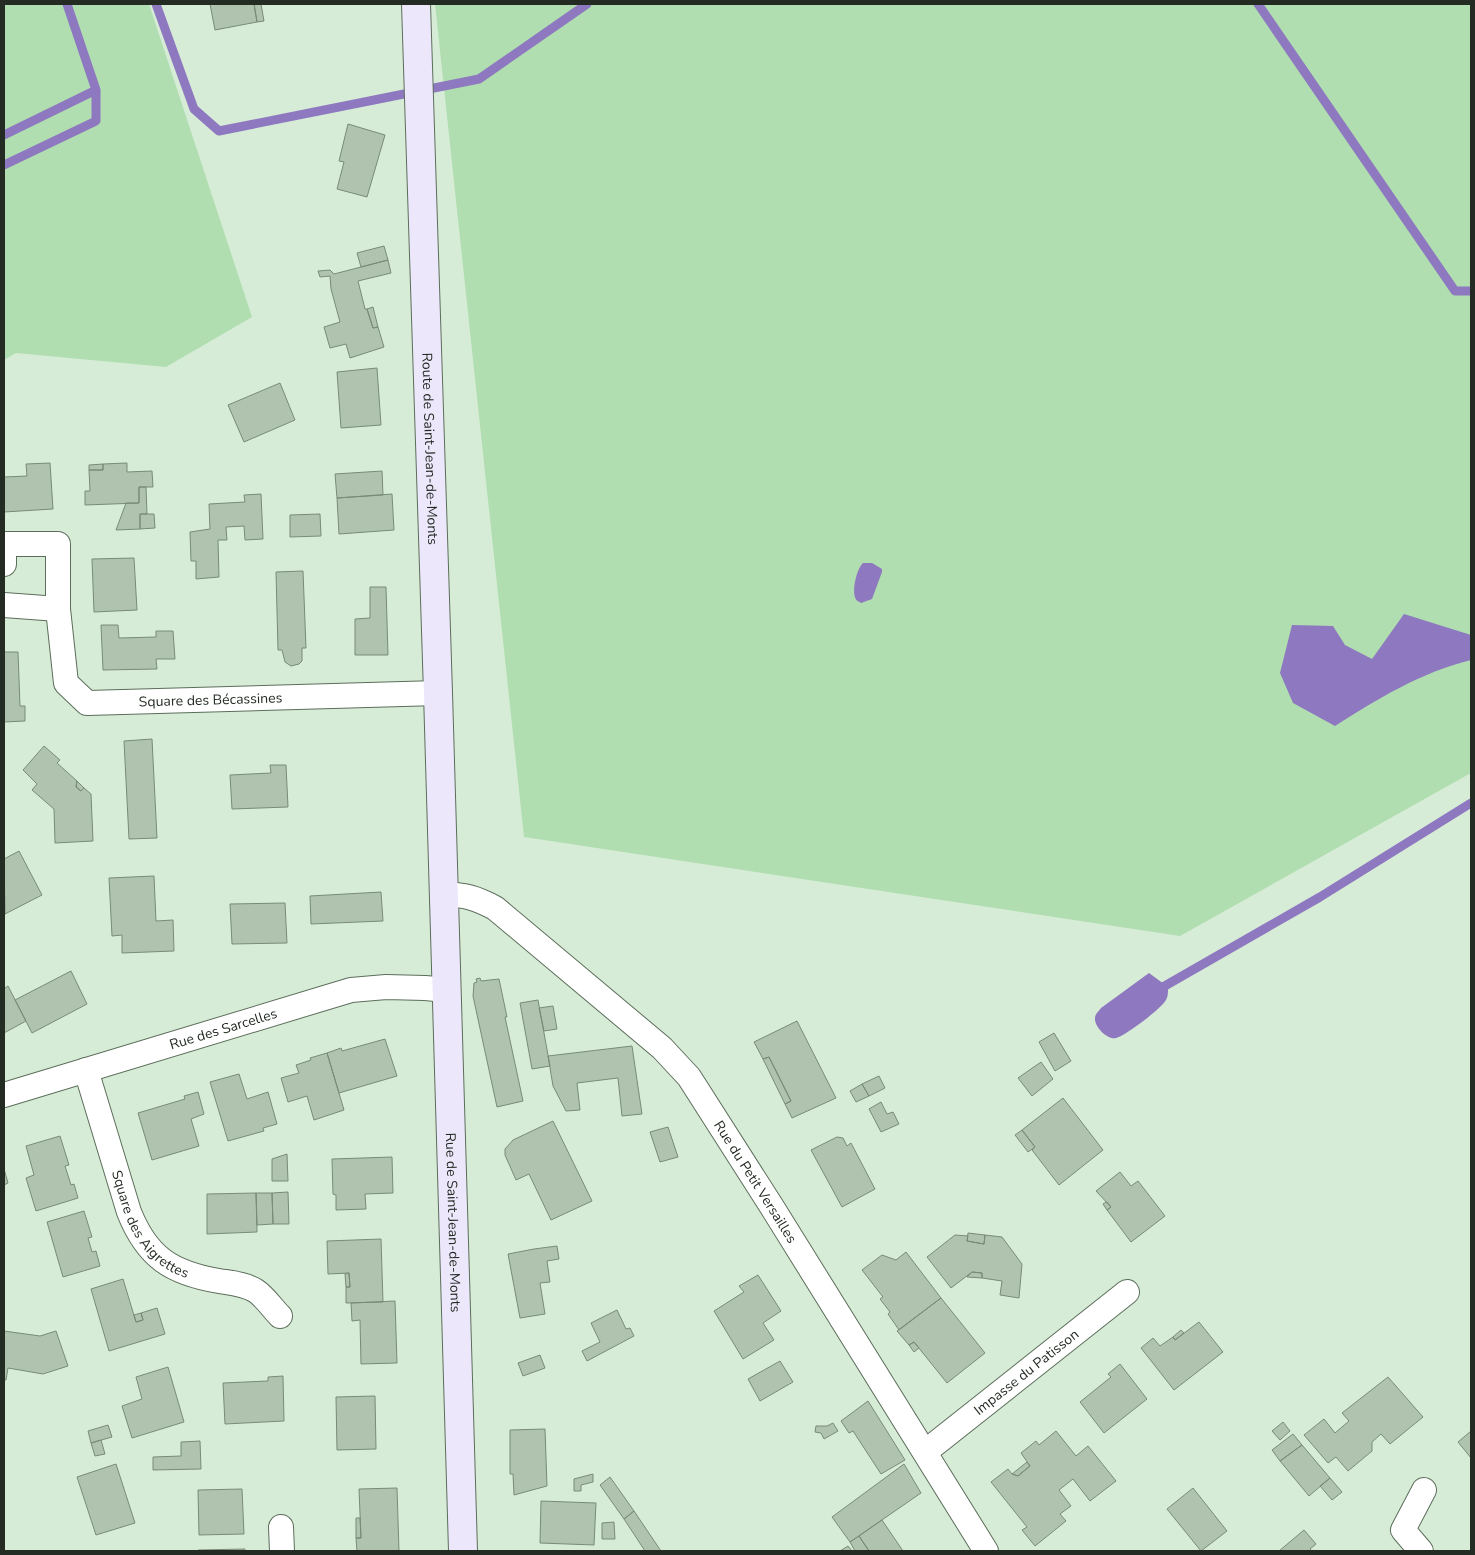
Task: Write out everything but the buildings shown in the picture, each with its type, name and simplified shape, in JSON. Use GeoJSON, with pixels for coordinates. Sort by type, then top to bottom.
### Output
{"type":"FeatureCollection","features":[{"type":"Feature","properties":{"kind":"main road","name":"Route de Saint-Jean-de-Monts"},"geometry":{"type":"LineString","coordinates":[[416,4],[444,894]]}},
{"type":"Feature","properties":{"kind":"main road","name":"Rue de Saint-Jean-de-Monts"},"geometry":{"type":"LineString","coordinates":[[444,894],[463,1551]]}},
{"type":"Feature","properties":{"kind":"street","name":"Square des Bécassines"},"geometry":{"type":"LineString","coordinates":[[4,564],[4,544],[58,544],[58,609],[66,683],[87,703],[438,693]]}},
{"type":"Feature","properties":{"kind":"street"},"geometry":{"type":"LineString","coordinates":[[4,605],[58,609]]}},
{"type":"Feature","properties":{"kind":"street","name":"Rue du Petit Versailles"},"geometry":{"type":"LineString","coordinates":[[444,894],[458,894],[478,899],[495,908],[662,1048],[689,1077],[986,1551]]}},
{"type":"Feature","properties":{"kind":"street","name":"Rue des Sarcelles"},"geometry":{"type":"LineString","coordinates":[[4,1095],[351,990],[386,986],[447,990]]}},
{"type":"Feature","properties":{"kind":"street","name":"Square des Aigrettes"},"geometry":{"type":"LineString","coordinates":[[86,1070],[129,1212],[137,1232],[151,1250],[167,1264],[190,1275],[240,1284],[256,1291],[280,1316]]}},
{"type":"Feature","properties":{"kind":"street","name":"Impasse du Patisson"},"geometry":{"type":"LineString","coordinates":[[925,1452],[1127,1292]]}},
{"type":"Feature","properties":{"kind":"street"},"geometry":{"type":"LineString","coordinates":[[1421,1551],[1403,1530],[1424,1490]]}},
{"type":"Feature","properties":{"kind":"street"},"geometry":{"type":"LineString","coordinates":[[281,1526],[282,1551]]}},
{"type":"Feature","properties":{"kind":"green space"},"geometry":{"type":"Polygon","coordinates":[[[4,4],[149,4],[252,317],[166,367],[16,353],[4,360],[4,4]]]}},
{"type":"Feature","properties":{"kind":"green space"},"geometry":{"type":"Polygon","coordinates":[[[435,4],[1471,4],[1471,773],[1180,936],[524,837],[435,4]]]}},
{"type":"Feature","properties":{"kind":"shaded area"},"geometry":{"type":"Polygon","coordinates":[[[863,563],[872,563],[882,569],[882,572],[872,599],[861,603],[855,598],[854,589],[857,574],[863,563]]]}},
{"type":"Feature","properties":{"kind":"shaded area"},"geometry":{"type":"Polygon","coordinates":[[[1404,614],[1471,635],[1471,660],[1453,665],[1400,687],[1335,726],[1293,703],[1280,673],[1292,625],[1333,626],[1345,645],[1372,659],[1404,614]]]}},
{"type":"Feature","properties":{"kind":"shaded area"},"geometry":{"type":"Polygon","coordinates":[[[1149,973],[1168,989],[1166,1000],[1150,1015],[1121,1036],[1112,1038],[1105,1035],[1095,1021],[1097,1013],[1101,1008],[1149,973]]]}},
{"type":"Feature","properties":{"kind":"waterway"},"geometry":{"type":"LineString","coordinates":[[4,135],[96,90],[67,4]]}},
{"type":"Feature","properties":{"kind":"waterway"},"geometry":{"type":"LineString","coordinates":[[156,4],[194,109],[219,131],[479,79],[587,4]]}},
{"type":"Feature","properties":{"kind":"waterway"},"geometry":{"type":"LineString","coordinates":[[1258,4],[1455,291],[1471,291]]}},
{"type":"Feature","properties":{"kind":"waterway"},"geometry":{"type":"LineString","coordinates":[[4,165],[96,121],[96,90]]}},
{"type":"Feature","properties":{"kind":"waterway"},"geometry":{"type":"LineString","coordinates":[[1156,991],[1320,897],[1471,803]]}}]}
